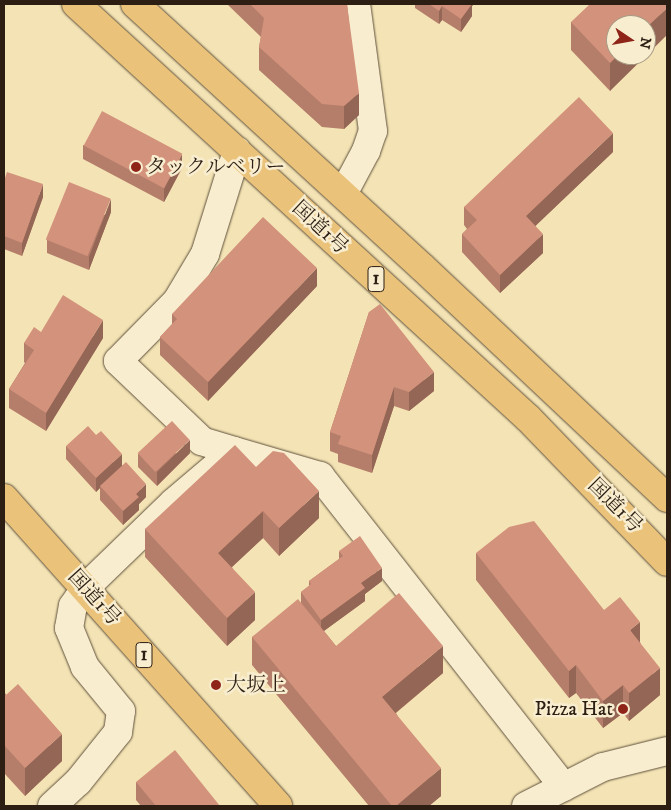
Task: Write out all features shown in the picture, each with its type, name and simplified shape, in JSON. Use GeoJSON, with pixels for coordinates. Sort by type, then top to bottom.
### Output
{"type":"FeatureCollection","features":[{"type":"Feature","properties":{"kind":"highway","name":"国道1号"},"geometry":{"type":"LineString","coordinates":[[76,4],[528,418],[667,562]]}},
{"type":"Feature","properties":{"kind":"highway","name":"国道1号"},"geometry":{"type":"LineString","coordinates":[[135,4],[343,194],[667,498]]}},
{"type":"Feature","properties":{"kind":"highway","name":"国道1号"},"geometry":{"type":"LineString","coordinates":[[5,499],[278,806]]}},
{"type":"Feature","properties":{"kind":"street"},"geometry":{"type":"LineString","coordinates":[[343,194],[366,151],[373,130],[356,4]]}},
{"type":"Feature","properties":{"kind":"street"},"geometry":{"type":"LineString","coordinates":[[237,151],[205,254],[177,301],[118,361],[202,441],[320,476],[564,787]]}},
{"type":"Feature","properties":{"kind":"street"},"geometry":{"type":"LineString","coordinates":[[52,806],[78,782],[118,732],[121,711],[84,667],[69,628],[74,606],[85,588],[173,503],[234,451]]}},
{"type":"Feature","properties":{"kind":"street"},"geometry":{"type":"LineString","coordinates":[[526,806],[604,767],[667,751]]}},
{"type":"Feature","properties":{"kind":"building"},"geometry":{"type":"Polygon","coordinates":[[[250,4],[347,4],[359,93],[344,106],[322,104],[259,47],[264,18],[250,4]]]}},
{"type":"Feature","properties":{"kind":"building"},"geometry":{"type":"Polygon","coordinates":[[[429,4],[472,4],[461,19],[442,6],[439,11],[429,4]]]}},
{"type":"Feature","properties":{"kind":"building"},"geometry":{"type":"Polygon","coordinates":[[[590,4],[667,4],[667,8],[656,18],[656,15],[606,15],[606,59],[571,22],[590,4]]]}},
{"type":"Feature","properties":{"kind":"building"},"geometry":{"type":"Polygon","coordinates":[[[579,97],[613,133],[526,216],[543,234],[500,275],[462,234],[477,220],[464,207],[579,97]]]}},
{"type":"Feature","properties":{"kind":"building"},"geometry":{"type":"Polygon","coordinates":[[[102,111],[182,154],[164,188],[84,145],[102,111]]]}},
{"type":"Feature","properties":{"kind":"building"},"geometry":{"type":"Polygon","coordinates":[[[7,172],[43,184],[22,243],[4,236],[4,181],[7,172]]]}},
{"type":"Feature","properties":{"kind":"building"},"geometry":{"type":"Polygon","coordinates":[[[69,182],[111,199],[87,256],[46,239],[69,182]]]}},
{"type":"Feature","properties":{"kind":"building"},"geometry":{"type":"Polygon","coordinates":[[[263,217],[317,268],[208,382],[160,337],[177,319],[172,314],[263,217]]]}},
{"type":"Feature","properties":{"kind":"building"},"geometry":{"type":"Polygon","coordinates":[[[63,295],[103,320],[46,413],[9,389],[34,350],[24,343],[34,327],[41,332],[63,295]]]}},
{"type":"Feature","properties":{"kind":"building"},"geometry":{"type":"Polygon","coordinates":[[[380,304],[434,372],[409,392],[394,387],[372,455],[338,444],[341,436],[330,432],[369,312],[380,304]]]}},
{"type":"Feature","properties":{"kind":"building"},"geometry":{"type":"Polygon","coordinates":[[[172,421],[190,440],[155,472],[138,453],[172,421]]]}},
{"type":"Feature","properties":{"kind":"building"},"geometry":{"type":"Polygon","coordinates":[[[88,426],[96,435],[101,431],[122,454],[96,478],[66,446],[88,426]]]}},
{"type":"Feature","properties":{"kind":"building"},"geometry":{"type":"Polygon","coordinates":[[[235,445],[256,467],[273,451],[284,453],[319,491],[279,528],[263,511],[218,553],[255,592],[227,618],[145,529],[235,445]]]}},
{"type":"Feature","properties":{"kind":"building"},"geometry":{"type":"Polygon","coordinates":[[[126,462],[146,484],[136,494],[139,497],[123,511],[100,486],[126,462]]]}},
{"type":"Feature","properties":{"kind":"building"},"geometry":{"type":"Polygon","coordinates":[[[534,521],[604,610],[620,597],[640,622],[630,630],[660,668],[629,693],[623,685],[603,701],[576,665],[569,671],[476,553],[509,527],[534,521]]]}},
{"type":"Feature","properties":{"kind":"building"},"geometry":{"type":"Polygon","coordinates":[[[360,536],[382,568],[361,583],[365,588],[321,620],[301,592],[311,584],[309,581],[343,556],[339,551],[360,536]]]}},
{"type":"Feature","properties":{"kind":"building"},"geometry":{"type":"Polygon","coordinates":[[[399,593],[443,646],[382,697],[441,768],[396,806],[392,806],[252,637],[298,599],[336,646],[399,593]]]}},
{"type":"Feature","properties":{"kind":"building"},"geometry":{"type":"Polygon","coordinates":[[[18,684],[62,734],[25,768],[4,745],[4,692],[6,695],[18,684]]]}},
{"type":"Feature","properties":{"kind":"building"},"geometry":{"type":"Polygon","coordinates":[[[175,750],[220,806],[156,806],[136,782],[175,750]]]}},
{"type":"Feature","properties":{"kind":"place","name":"タックルベリー"},"geometry":{"type":"Point","coordinates":[136,167]}},
{"type":"Feature","properties":{"kind":"place","name":"大坂上"},"geometry":{"type":"Point","coordinates":[216,685]}},
{"type":"Feature","properties":{"kind":"place","name":"Pizza Hat"},"geometry":{"type":"Point","coordinates":[623,709]}}]}
